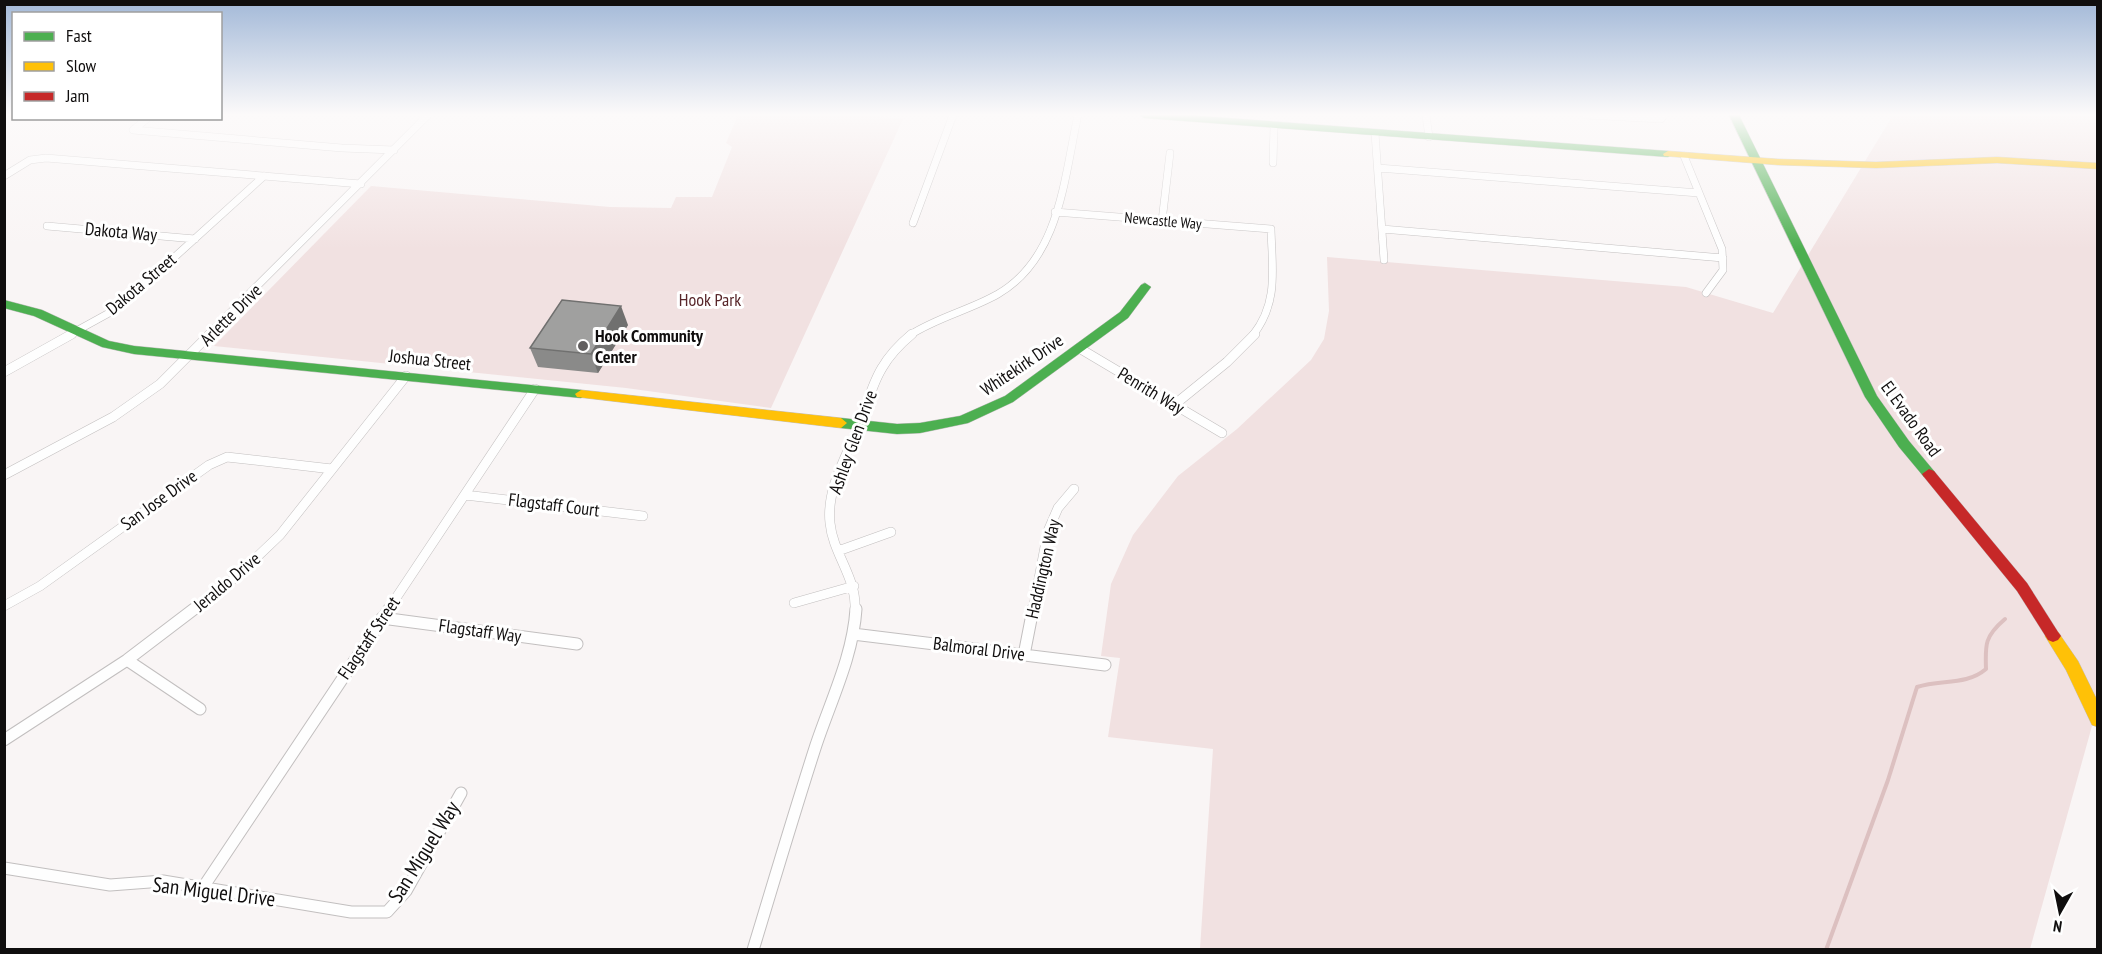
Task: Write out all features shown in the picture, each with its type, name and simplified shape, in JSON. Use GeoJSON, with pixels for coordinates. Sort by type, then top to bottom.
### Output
{"type":"FeatureCollection","features":[{"type":"Feature","properties":{"kind":"street"},"geometry":{"type":"LineString","coordinates":[[4,176],[34,160]]}},
{"type":"Feature","properties":{"kind":"street"},"geometry":{"type":"LineString","coordinates":[[64,160],[361,184]]}},
{"type":"Feature","properties":{"kind":"street","name":"Arlette Drive"},"geometry":{"type":"LineString","coordinates":[[4,475],[113,417],[160,384],[385,160]]}},
{"type":"Feature","properties":{"kind":"street"},"geometry":{"type":"LineString","coordinates":[[913,223],[937,160]]}},
{"type":"Feature","properties":{"kind":"street","name":"Ashley Glen Drive"},"geometry":{"type":"LineString","coordinates":[[753,950],[800,792],[853,634],[856,606],[854,586],[838,551],[830,523],[831,497],[880,371],[895,348],[910,335],[929,324],[997,295],[1021,278],[1044,248],[1068,160]]}},
{"type":"Feature","properties":{"kind":"street"},"geometry":{"type":"LineString","coordinates":[[1162,221],[1169,160]]}},
{"type":"Feature","properties":{"kind":"street"},"geometry":{"type":"LineString","coordinates":[[1273,160],[1273,164]]}},
{"type":"Feature","properties":{"kind":"street"},"geometry":{"type":"LineString","coordinates":[[1378,160],[1384,260]]}},
{"type":"Feature","properties":{"kind":"street"},"geometry":{"type":"LineString","coordinates":[[1685,160],[1722,249],[1723,270],[1706,293]]}},
{"type":"Feature","properties":{"kind":"street"},"geometry":{"type":"LineString","coordinates":[[1734,160],[1876,165],[1997,160],[2097,166]]}},
{"type":"Feature","properties":{"kind":"street","name":"El Evado Road"},"geometry":{"type":"LineString","coordinates":[[1755,161],[1871,397],[1904,444],[2022,586],[2072,666],[2097,720]]}},
{"type":"Feature","properties":{"kind":"street"},"geometry":{"type":"LineString","coordinates":[[1378,168],[1699,193]]}},
{"type":"Feature","properties":{"kind":"street","name":"Dakota Street"},"geometry":{"type":"LineString","coordinates":[[4,372],[109,313],[264,176]]}},
{"type":"Feature","properties":{"kind":"street","name":"Newcastle Way"},"geometry":{"type":"LineString","coordinates":[[1055,212],[1271,230],[1270,301],[1262,324],[1250,341],[1173,405]]}},
{"type":"Feature","properties":{"kind":"street","name":"Dakota Way"},"geometry":{"type":"LineString","coordinates":[[47,226],[195,239]]}},
{"type":"Feature","properties":{"kind":"street"},"geometry":{"type":"LineString","coordinates":[[1382,229],[1723,258]]}},
{"type":"Feature","properties":{"kind":"street","name":"Whitekirk Drive"},"geometry":{"type":"LineString","coordinates":[[859,425],[897,429],[920,428],[963,420],[1009,399],[1124,315],[1145,287]]}},
{"type":"Feature","properties":{"kind":"street","name":"Joshua Street"},"geometry":{"type":"LineString","coordinates":[[4,304],[38,313],[106,344],[134,350],[535,389],[859,425]]}},
{"type":"Feature","properties":{"kind":"street","name":"Penrith Way"},"geometry":{"type":"LineString","coordinates":[[1079,348],[1222,433]]}},
{"type":"Feature","properties":{"kind":"street","name":"Jeraldo Drive"},"geometry":{"type":"LineString","coordinates":[[4,741],[128,660],[236,577],[261,554],[406,376]]}},
{"type":"Feature","properties":{"kind":"street","name":"Flagstaff Street"},"geometry":{"type":"LineString","coordinates":[[204,886],[535,389]]}},
{"type":"Feature","properties":{"kind":"street","name":"San Jose Drive"},"geometry":{"type":"LineString","coordinates":[[4,606],[40,586],[209,465],[227,457],[332,469]]}},
{"type":"Feature","properties":{"kind":"street","name":"Haddington Way"},"geometry":{"type":"LineString","coordinates":[[1024,655],[1048,531],[1058,507],[1074,489]]}},
{"type":"Feature","properties":{"kind":"street","name":"Flagstaff Court"},"geometry":{"type":"LineString","coordinates":[[465,495],[643,516]]}},
{"type":"Feature","properties":{"kind":"street"},"geometry":{"type":"LineString","coordinates":[[838,551],[891,532]]}},
{"type":"Feature","properties":{"kind":"street"},"geometry":{"type":"LineString","coordinates":[[794,603],[854,586]]}},
{"type":"Feature","properties":{"kind":"street","name":"Flagstaff Way"},"geometry":{"type":"LineString","coordinates":[[382,618],[577,644]]}},
{"type":"Feature","properties":{"kind":"street","name":"Balmoral Drive"},"geometry":{"type":"LineString","coordinates":[[853,634],[1105,664]]}},
{"type":"Feature","properties":{"kind":"street"},"geometry":{"type":"LineString","coordinates":[[128,660],[200,710]]}},
{"type":"Feature","properties":{"kind":"street","name":"San Miguel Way"},"geometry":{"type":"LineString","coordinates":[[387,912],[406,891],[461,793]]}},
{"type":"Feature","properties":{"kind":"street","name":"San Miguel Drive"},"geometry":{"type":"LineString","coordinates":[[4,868],[110,885],[163,881],[351,912],[387,912]]}},
{"type":"Feature","properties":{"kind":"green space","name":"Hook Park"},"geometry":{"type":"Polygon","coordinates":[[[727,160],[884,160],[771,408],[626,388],[214,346],[371,186],[610,207],[671,208],[676,197],[712,197],[727,160]]]}},
{"type":"Feature","properties":{"kind":"green space"},"geometry":{"type":"Polygon","coordinates":[[[1866,160],[2097,160],[2097,708],[2030,949],[1200,949],[1213,749],[1108,737],[1120,658],[1101,656],[1111,584],[1133,535],[1178,476],[1237,429],[1311,360],[1324,339],[1329,311],[1327,257],[1686,287],[1773,313],[1866,160]]]}},
{"type":"Feature","properties":{"kind":"building"},"geometry":{"type":"Polygon","coordinates":[[[562,300],[621,306],[591,354],[530,348],[562,300]]]}},
{"type":"Feature","properties":{"kind":"waterway"},"geometry":{"type":"LineString","coordinates":[[1826,950],[1888,780],[1917,687],[1970,678],[1986,669],[1988,641],[1993,630],[2005,619]]}},
{"type":"Feature","properties":{"kind":"traffic: fast"},"geometry":{"type":"LineString","coordinates":[[1756,160],[1871,397],[1904,444],[1929,474]]}},
{"type":"Feature","properties":{"kind":"traffic: fast"},"geometry":{"type":"LineString","coordinates":[[841,423],[897,429],[920,428],[963,420],[1009,399],[1124,315],[1145,287]]}},
{"type":"Feature","properties":{"kind":"traffic: fast"},"geometry":{"type":"LineString","coordinates":[[4,304],[38,313],[106,344],[134,350],[581,394]]}},
{"type":"Feature","properties":{"kind":"traffic: slow"},"geometry":{"type":"LineString","coordinates":[[1744,160],[1876,165],[1997,160],[2098,166]]}},
{"type":"Feature","properties":{"kind":"traffic: slow"},"geometry":{"type":"LineString","coordinates":[[581,394],[841,423]]}},
{"type":"Feature","properties":{"kind":"traffic: slow"},"geometry":{"type":"LineString","coordinates":[[2053,636],[2072,666],[2098,720]]}},
{"type":"Feature","properties":{"kind":"traffic: jam"},"geometry":{"type":"LineString","coordinates":[[1929,474],[2022,587],[2053,636]]}},
{"type":"Feature","properties":{"kind":"place","name":"Hook Community Center"},"geometry":{"type":"Point","coordinates":[583,346]}}]}
